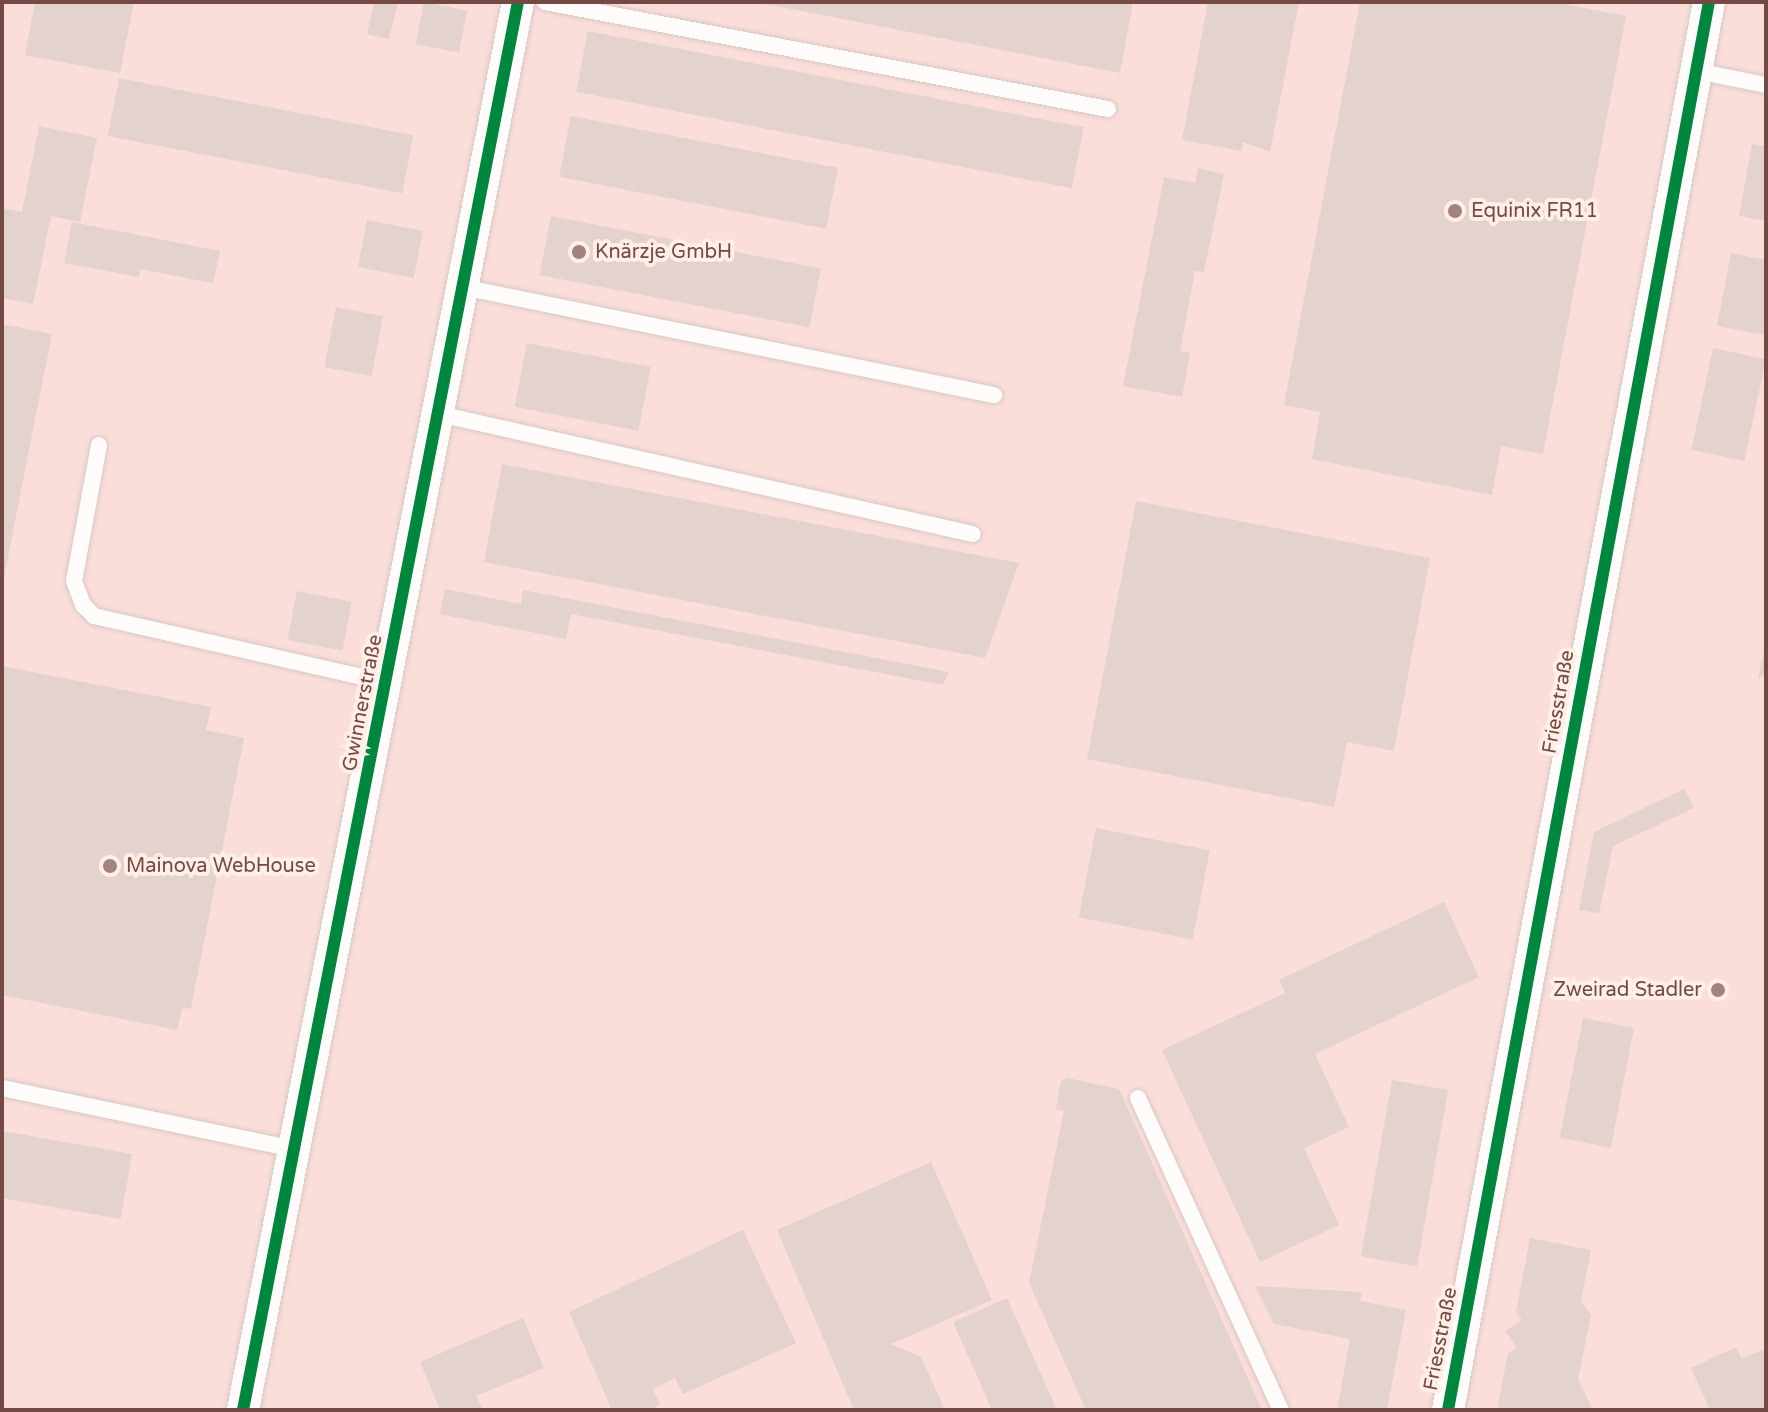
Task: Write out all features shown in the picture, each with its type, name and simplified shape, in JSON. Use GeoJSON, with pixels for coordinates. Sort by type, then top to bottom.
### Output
{"type":"FeatureCollection","features":[{"type":"Feature","properties":{"kind":"street","name":"Gwinnerstraße"},"geometry":{"type":"LineString","coordinates":[[243,1410],[388,683],[518,2]]}},
{"type":"Feature","properties":{"kind":"street","name":"Friesstraße"},"geometry":{"type":"LineString","coordinates":[[1448,1410],[1709,2]]}},
{"type":"Feature","properties":{"kind":"lane"},"geometry":{"type":"LineString","coordinates":[[545,2],[1108,109]]}},
{"type":"Feature","properties":{"kind":"lane"},"geometry":{"type":"LineString","coordinates":[[1696,71],[1766,85]]}},
{"type":"Feature","properties":{"kind":"lane"},"geometry":{"type":"LineString","coordinates":[[462,287],[994,395]]}},
{"type":"Feature","properties":{"kind":"lane"},"geometry":{"type":"LineString","coordinates":[[439,414],[973,534]]}},
{"type":"Feature","properties":{"kind":"lane"},"geometry":{"type":"LineString","coordinates":[[99,445],[74,581],[83,605],[94,616],[388,683]]}},
{"type":"Feature","properties":{"kind":"lane"},"geometry":{"type":"LineString","coordinates":[[2,1088],[294,1149]]}},
{"type":"Feature","properties":{"kind":"lane"},"geometry":{"type":"LineString","coordinates":[[1138,1098],[1281,1410]]}},
{"type":"Feature","properties":{"kind":"shaded area"},"geometry":{"type":"Polygon","coordinates":[[[2,2],[1766,2],[1766,1410],[2,1410],[2,2]]]}},
{"type":"Feature","properties":{"kind":"building"},"geometry":{"type":"Polygon","coordinates":[[[35,2],[134,2],[120,73],[25,55],[35,2]]]}},
{"type":"Feature","properties":{"kind":"building"},"geometry":{"type":"Polygon","coordinates":[[[374,2],[398,2],[389,39],[367,34],[374,2]]]}},
{"type":"Feature","properties":{"kind":"building"},"geometry":{"type":"Polygon","coordinates":[[[424,2],[467,10],[459,53],[416,44],[424,2]]]}},
{"type":"Feature","properties":{"kind":"building"},"geometry":{"type":"Polygon","coordinates":[[[755,2],[1133,2],[1120,73],[755,2]]]}},
{"type":"Feature","properties":{"kind":"building"},"geometry":{"type":"Polygon","coordinates":[[[1208,2],[1299,2],[1270,152],[1243,142],[1242,151],[1182,140],[1208,2]]]}},
{"type":"Feature","properties":{"kind":"building","name":"Equinix FR11"},"geometry":{"type":"Polygon","coordinates":[[[1360,2],[1554,2],[1626,16],[1543,454],[1501,446],[1492,495],[1312,459],[1320,412],[1284,405],[1360,2]]]}},
{"type":"Feature","properties":{"kind":"building"},"geometry":{"type":"Polygon","coordinates":[[[588,31],[1084,127],[1072,188],[576,92],[588,31]]]}},
{"type":"Feature","properties":{"kind":"building"},"geometry":{"type":"Polygon","coordinates":[[[119,78],[413,135],[402,193],[108,136],[119,78]]]}},
{"type":"Feature","properties":{"kind":"building"},"geometry":{"type":"Polygon","coordinates":[[[571,116],[838,168],[826,229],[559,177],[571,116]]]}},
{"type":"Feature","properties":{"kind":"building"},"geometry":{"type":"Polygon","coordinates":[[[39,126],[97,138],[80,222],[51,216],[33,304],[2,298],[2,208],[22,212],[39,126]]]}},
{"type":"Feature","properties":{"kind":"building"},"geometry":{"type":"Polygon","coordinates":[[[1752,144],[1766,146],[1766,221],[1739,216],[1752,144]]]}},
{"type":"Feature","properties":{"kind":"building"},"geometry":{"type":"Polygon","coordinates":[[[1198,168],[1224,174],[1204,272],[1195,271],[1180,351],[1190,353],[1182,397],[1123,386],[1164,177],[1195,183],[1198,168]]]}},
{"type":"Feature","properties":{"kind":"building"},"geometry":{"type":"Polygon","coordinates":[[[551,216],[821,268],[809,327],[540,275],[551,216]]]}},
{"type":"Feature","properties":{"kind":"building"},"geometry":{"type":"Polygon","coordinates":[[[367,220],[423,231],[414,278],[358,267],[367,220]]]}},
{"type":"Feature","properties":{"kind":"building"},"geometry":{"type":"Polygon","coordinates":[[[72,222],[220,251],[213,283],[140,269],[139,277],[64,263],[72,222]]]}},
{"type":"Feature","properties":{"kind":"building"},"geometry":{"type":"Polygon","coordinates":[[[1731,253],[1766,260],[1766,335],[1717,326],[1731,253]]]}},
{"type":"Feature","properties":{"kind":"building"},"geometry":{"type":"Polygon","coordinates":[[[336,307],[383,316],[371,376],[324,367],[336,307]]]}},
{"type":"Feature","properties":{"kind":"building"},"geometry":{"type":"Polygon","coordinates":[[[2,324],[52,334],[3,582],[2,582],[2,324]]]}},
{"type":"Feature","properties":{"kind":"building"},"geometry":{"type":"Polygon","coordinates":[[[527,343],[651,367],[638,431],[515,407],[527,343]]]}},
{"type":"Feature","properties":{"kind":"building"},"geometry":{"type":"Polygon","coordinates":[[[1713,348],[1766,359],[1744,461],[1691,450],[1713,348]]]}},
{"type":"Feature","properties":{"kind":"building"},"geometry":{"type":"Polygon","coordinates":[[[502,464],[1019,563],[985,658],[484,562],[502,464]]]}},
{"type":"Feature","properties":{"kind":"building"},"geometry":{"type":"Polygon","coordinates":[[[1136,501],[1430,558],[1394,751],[1347,742],[1334,807],[1087,759],[1136,501]]]}},
{"type":"Feature","properties":{"kind":"building"},"geometry":{"type":"Polygon","coordinates":[[[445,589],[521,604],[523,590],[949,672],[943,685],[571,614],[566,639],[440,614],[445,589]]]}},
{"type":"Feature","properties":{"kind":"building"},"geometry":{"type":"Polygon","coordinates":[[[297,591],[352,602],[342,651],[287,640],[297,591]]]}},
{"type":"Feature","properties":{"kind":"building"},"geometry":{"type":"Polygon","coordinates":[[[1765,647],[1766,674],[1758,678],[1765,647]]]}},
{"type":"Feature","properties":{"kind":"building","name":"Mainova WebHouse"},"geometry":{"type":"Polygon","coordinates":[[[2,666],[211,707],[206,730],[244,738],[191,1008],[182,1009],[177,1030],[2,995],[2,666]]]}},
{"type":"Feature","properties":{"kind":"building"},"geometry":{"type":"Polygon","coordinates":[[[1684,789],[1694,808],[1613,846],[1599,913],[1579,910],[1594,832],[1684,789]]]}},
{"type":"Feature","properties":{"kind":"building"},"geometry":{"type":"Polygon","coordinates":[[[1096,828],[1210,850],[1193,939],[1079,917],[1096,828]]]}},
{"type":"Feature","properties":{"kind":"building"},"geometry":{"type":"Polygon","coordinates":[[[1444,902],[1479,977],[1315,1054],[1349,1127],[1304,1148],[1339,1225],[1260,1262],[1162,1050],[1285,993],[1279,980],[1444,902]]]}},
{"type":"Feature","properties":{"kind":"building"},"geometry":{"type":"Polygon","coordinates":[[[1583,1018],[1634,1028],[1611,1148],[1560,1138],[1583,1018]]]}},
{"type":"Feature","properties":{"kind":"building"},"geometry":{"type":"Polygon","coordinates":[[[1068,1078],[1119,1089],[1262,1410],[1086,1410],[1029,1283],[1064,1111],[1056,1109],[1061,1081],[1068,1078]]]}},
{"type":"Feature","properties":{"kind":"building"},"geometry":{"type":"Polygon","coordinates":[[[1392,1080],[1448,1090],[1417,1266],[1361,1256],[1392,1080]]]}},
{"type":"Feature","properties":{"kind":"building"},"geometry":{"type":"Polygon","coordinates":[[[2,1131],[132,1154],[121,1219],[2,1198],[2,1131]]]}},
{"type":"Feature","properties":{"kind":"building"},"geometry":{"type":"Polygon","coordinates":[[[931,1162],[992,1300],[891,1344],[921,1357],[945,1410],[854,1410],[777,1230],[931,1162]]]}},
{"type":"Feature","properties":{"kind":"building"},"geometry":{"type":"Polygon","coordinates":[[[743,1230],[796,1343],[683,1394],[675,1378],[653,1389],[660,1405],[648,1410],[612,1410],[569,1312],[743,1230]]]}},
{"type":"Feature","properties":{"kind":"building"},"geometry":{"type":"Polygon","coordinates":[[[1530,1238],[1591,1250],[1581,1301],[1591,1315],[1578,1379],[1593,1410],[1497,1410],[1508,1353],[1517,1348],[1505,1331],[1522,1320],[1516,1312],[1530,1238]]]}},
{"type":"Feature","properties":{"kind":"building"},"geometry":{"type":"Polygon","coordinates":[[[1255,1286],[1362,1292],[1360,1301],[1406,1310],[1387,1410],[1337,1410],[1350,1339],[1274,1324],[1255,1286]]]}},
{"type":"Feature","properties":{"kind":"building"},"geometry":{"type":"Polygon","coordinates":[[[1007,1298],[1057,1410],[992,1410],[953,1322],[1007,1298]]]}},
{"type":"Feature","properties":{"kind":"building"},"geometry":{"type":"Polygon","coordinates":[[[523,1318],[544,1368],[476,1396],[483,1410],[440,1410],[420,1362],[523,1318]]]}},
{"type":"Feature","properties":{"kind":"building"},"geometry":{"type":"Polygon","coordinates":[[[1736,1347],[1742,1359],[1766,1348],[1766,1410],[1710,1410],[1691,1368],[1736,1347]]]}},
{"type":"Feature","properties":{"kind":"cycle path"},"geometry":{"type":"LineString","coordinates":[[243,1410],[518,2]]}},
{"type":"Feature","properties":{"kind":"cycle path"},"geometry":{"type":"LineString","coordinates":[[1448,1410],[1709,2]]}},
{"type":"Feature","properties":{"kind":"place","name":"Equinix FR11"},"geometry":{"type":"Point","coordinates":[1455,211]}},
{"type":"Feature","properties":{"kind":"place","name":"Knärzje GmbH"},"geometry":{"type":"Point","coordinates":[579,252]}},
{"type":"Feature","properties":{"kind":"place","name":"Mainova WebHouse"},"geometry":{"type":"Point","coordinates":[110,866]}},
{"type":"Feature","properties":{"kind":"place","name":"Zweirad Stadler"},"geometry":{"type":"Point","coordinates":[1718,990]}}]}
